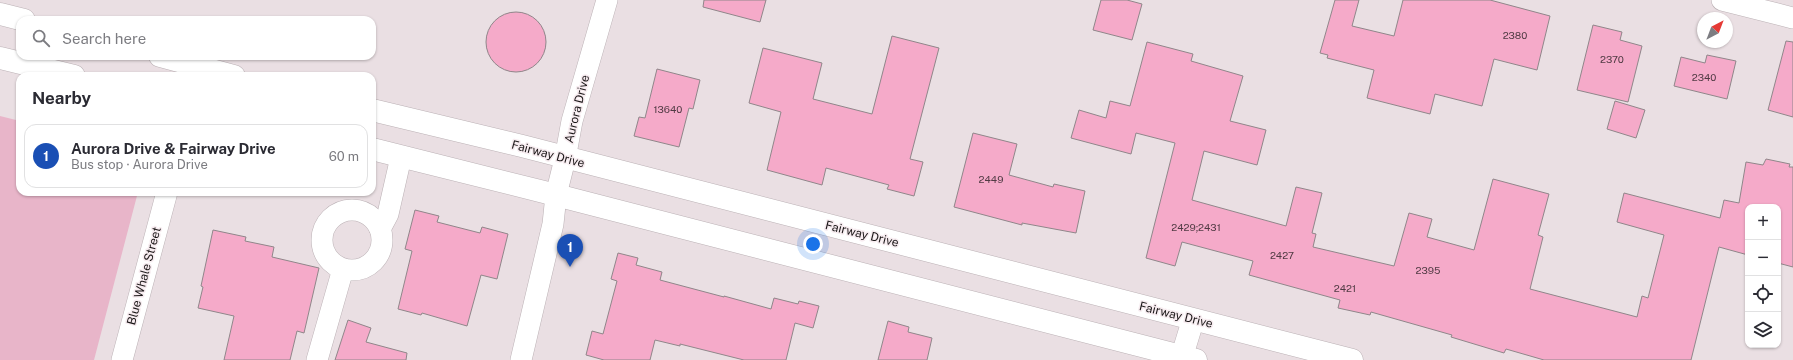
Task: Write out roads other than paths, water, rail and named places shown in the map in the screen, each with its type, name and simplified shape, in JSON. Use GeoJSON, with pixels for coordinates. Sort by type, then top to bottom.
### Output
{"type":"FeatureCollection","features":[{"type":"Feature","properties":{"kind":"street","name":"Aurora Drive"},"geometry":{"type":"LineString","coordinates":[[521,360],[553,224],[556,195],[572,122],[607,0]]}},
{"type":"Feature","properties":{"kind":"street"},"geometry":{"type":"LineString","coordinates":[[1722,0],[1793,18]]}},
{"type":"Feature","properties":{"kind":"street"},"geometry":{"type":"LineString","coordinates":[[0,14],[16,18]]}},
{"type":"Feature","properties":{"kind":"street"},"geometry":{"type":"LineString","coordinates":[[0,58],[58,72]]}},
{"type":"Feature","properties":{"kind":"street"},"geometry":{"type":"LineString","coordinates":[[170,60],[198,72]]}},
{"type":"Feature","properties":{"kind":"street","name":"Fairway Drive"},"geometry":{"type":"LineString","coordinates":[[376,111],[522,146],[565,159],[1352,360]]}},
{"type":"Feature","properties":{"kind":"street"},"geometry":{"type":"LineString","coordinates":[[376,150],[1189,358],[1193,320]]}},
{"type":"Feature","properties":{"kind":"street"},"geometry":{"type":"LineString","coordinates":[[380,228],[388,214],[402,157]]}},
{"type":"Feature","properties":{"kind":"street","name":"Blue Whale Street"},"geometry":{"type":"LineString","coordinates":[[122,360],[166,196]]}},
{"type":"Feature","properties":{"kind":"street"},"geometry":{"type":"LineString","coordinates":[[348,210],[367,214],[380,228],[382,238],[381,248],[374,260],[362,268],[353,270],[343,269],[326,257],[322,247],[323,232],[330,219],[338,213],[348,210]]}},
{"type":"Feature","properties":{"kind":"street"},"geometry":{"type":"LineString","coordinates":[[317,360],[343,269]]}},
{"type":"Feature","properties":{"kind":"place","name":"Aurora Drive & Fairway Drive"},"geometry":{"type":"Point","coordinates":[570,267]}}]}
